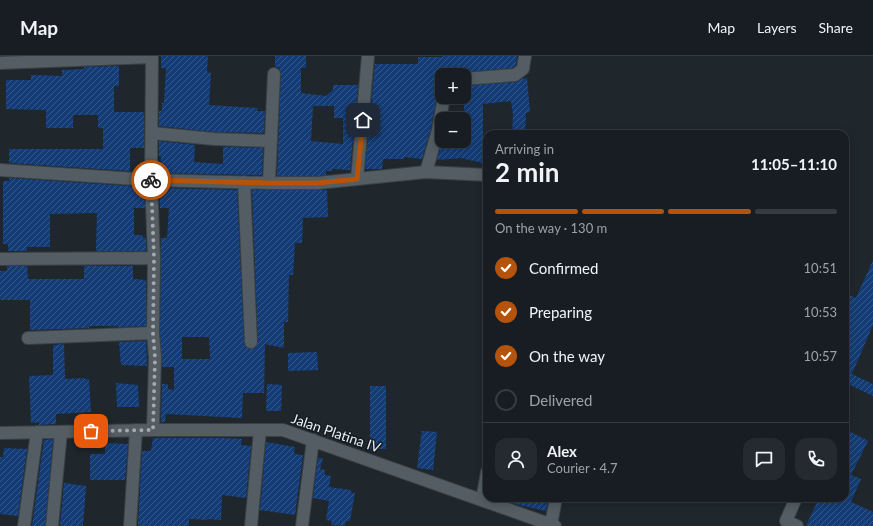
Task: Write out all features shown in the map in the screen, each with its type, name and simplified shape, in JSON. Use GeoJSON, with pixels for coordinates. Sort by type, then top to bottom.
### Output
{"type":"FeatureCollection","features":[{"type":"Feature","properties":{"kind":"street"},"geometry":{"type":"LineString","coordinates":[[0,63],[152,56],[151,180],[154,258],[153,333],[155,358],[153,430]]}},
{"type":"Feature","properties":{"kind":"street"},"geometry":{"type":"LineString","coordinates":[[357,179],[368,56]]}},
{"type":"Feature","properties":{"kind":"street"},"geometry":{"type":"LineString","coordinates":[[471,78],[515,75],[524,69],[525,56]]}},
{"type":"Feature","properties":{"kind":"street"},"geometry":{"type":"LineString","coordinates":[[269,183],[274,74]]}},
{"type":"Feature","properties":{"kind":"street"},"geometry":{"type":"LineString","coordinates":[[426,172],[438,130],[443,104]]}},
{"type":"Feature","properties":{"kind":"street"},"geometry":{"type":"LineString","coordinates":[[152,133],[271,141]]}},
{"type":"Feature","properties":{"kind":"street"},"geometry":{"type":"LineString","coordinates":[[0,170],[151,180],[269,183],[318,183],[426,172],[483,175]]}},
{"type":"Feature","properties":{"kind":"street"},"geometry":{"type":"LineString","coordinates":[[244,182],[251,342]]}},
{"type":"Feature","properties":{"kind":"street"},"geometry":{"type":"LineString","coordinates":[[0,259],[154,258]]}},
{"type":"Feature","properties":{"kind":"street"},"geometry":{"type":"LineString","coordinates":[[28,338],[153,333]]}},
{"type":"Feature","properties":{"kind":"street"},"geometry":{"type":"LineString","coordinates":[[130,526],[136,430]]}},
{"type":"Feature","properties":{"kind":"street","name":"Jalan Platina IV"},"geometry":{"type":"LineString","coordinates":[[0,433],[136,430],[283,430],[482,500]]}},
{"type":"Feature","properties":{"kind":"street"},"geometry":{"type":"LineString","coordinates":[[251,526],[260,430]]}},
{"type":"Feature","properties":{"kind":"street"},"geometry":{"type":"LineString","coordinates":[[24,526],[37,432]]}},
{"type":"Feature","properties":{"kind":"street"},"geometry":{"type":"LineString","coordinates":[[52,526],[61,432]]}},
{"type":"Feature","properties":{"kind":"street"},"geometry":{"type":"LineString","coordinates":[[302,526],[313,440]]}},
{"type":"Feature","properties":{"kind":"street"},"geometry":{"type":"LineString","coordinates":[[482,500],[483,494]]}},
{"type":"Feature","properties":{"kind":"street","name":"Jalan Platina IV"},"geometry":{"type":"LineString","coordinates":[[488,502],[554,525]]}},
{"type":"Feature","properties":{"kind":"street"},"geometry":{"type":"LineString","coordinates":[[554,525],[556,502]]}},
{"type":"Feature","properties":{"kind":"street"},"geometry":{"type":"LineString","coordinates":[[794,502],[786,521],[797,526]]}},
{"type":"Feature","properties":{"kind":"building"},"geometry":{"type":"Polygon","coordinates":[[[161,56],[208,56],[207,72],[211,73],[209,105],[258,108],[257,111],[265,111],[264,133],[214,132],[159,126],[159,111],[162,111],[162,103],[164,103],[166,68],[161,68],[161,56]]]}},
{"type":"Feature","properties":{"kind":"building"},"geometry":{"type":"Polygon","coordinates":[[[275,56],[306,56],[306,68],[301,68],[301,93],[326,96],[333,90],[333,85],[358,85],[350,170],[332,169],[332,171],[326,171],[326,175],[318,176],[277,176],[281,74],[279,67],[275,67],[275,56]],[[313,106],[311,141],[343,144],[343,118],[334,118],[334,106],[313,106]]]}},
{"type":"Feature","properties":{"kind":"building"},"geometry":{"type":"Polygon","coordinates":[[[517,56],[516,65],[512,68],[471,71],[471,68],[435,68],[436,104],[431,128],[422,159],[404,157],[404,159],[383,159],[382,169],[365,169],[375,64],[418,64],[418,57],[517,56]]]}},
{"type":"Feature","properties":{"kind":"building"},"geometry":{"type":"Polygon","coordinates":[[[119,66],[119,86],[114,86],[114,112],[144,112],[144,148],[130,148],[130,171],[9,163],[9,149],[103,149],[103,128],[98,128],[98,115],[73,115],[73,128],[46,128],[46,110],[6,109],[6,80],[31,80],[31,75],[62,76],[62,70],[84,69],[84,67],[119,66]]]}},
{"type":"Feature","properties":{"kind":"building"},"geometry":{"type":"Polygon","coordinates":[[[527,78],[530,112],[526,113],[525,130],[512,130],[513,114],[511,101],[483,104],[483,163],[461,158],[437,160],[441,148],[471,148],[471,112],[464,112],[464,104],[471,104],[471,85],[516,82],[527,78]]]}},
{"type":"Feature","properties":{"kind":"building"},"geometry":{"type":"Polygon","coordinates":[[[159,141],[195,145],[194,162],[223,164],[223,147],[263,148],[262,175],[160,173],[161,157],[159,156],[159,141]]]}},
{"type":"Feature","properties":{"kind":"building"},"geometry":{"type":"Polygon","coordinates":[[[9,178],[144,187],[145,208],[134,208],[134,235],[143,235],[143,238],[146,238],[146,251],[96,251],[97,213],[50,214],[50,247],[27,247],[27,251],[8,251],[8,244],[3,244],[3,181],[9,181],[9,178]]]}},
{"type":"Feature","properties":{"kind":"building"},"geometry":{"type":"Polygon","coordinates":[[[159,188],[237,190],[244,342],[245,346],[251,349],[255,348],[258,342],[252,190],[327,190],[328,217],[303,218],[302,243],[295,243],[293,275],[289,275],[288,322],[284,322],[284,348],[265,344],[264,393],[243,393],[242,418],[166,414],[165,422],[161,422],[162,384],[168,384],[168,389],[174,390],[174,367],[162,367],[160,333],[161,238],[167,238],[169,208],[160,208],[159,188]],[[182,337],[182,359],[210,359],[209,337],[182,337]]]}},
{"type":"Feature","properties":{"kind":"building"},"geometry":{"type":"Polygon","coordinates":[[[873,260],[873,325],[852,374],[873,384],[873,396],[849,384],[849,295],[856,298],[873,260]]]}},
{"type":"Feature","properties":{"kind":"building"},"geometry":{"type":"Polygon","coordinates":[[[7,266],[27,266],[28,279],[84,279],[84,266],[133,266],[133,279],[146,280],[146,326],[89,326],[89,328],[30,330],[30,300],[0,300],[0,271],[7,271],[7,266]]]}},
{"type":"Feature","properties":{"kind":"building"},"geometry":{"type":"Polygon","coordinates":[[[146,341],[147,366],[121,365],[119,342],[146,341]]]}},
{"type":"Feature","properties":{"kind":"building"},"geometry":{"type":"Polygon","coordinates":[[[64,344],[65,379],[89,379],[91,412],[56,414],[56,424],[39,425],[39,422],[31,423],[29,376],[53,375],[53,345],[64,344]]]}},
{"type":"Feature","properties":{"kind":"building"},"geometry":{"type":"Polygon","coordinates":[[[317,352],[318,370],[288,371],[288,353],[317,352]]]}},
{"type":"Feature","properties":{"kind":"building"},"geometry":{"type":"Polygon","coordinates":[[[116,383],[138,385],[139,407],[117,407],[116,383]]]}},
{"type":"Feature","properties":{"kind":"building"},"geometry":{"type":"Polygon","coordinates":[[[267,384],[282,385],[281,411],[266,411],[267,384]]]}},
{"type":"Feature","properties":{"kind":"building"},"geometry":{"type":"Polygon","coordinates":[[[370,386],[386,386],[386,449],[370,449],[370,386]]]}},
{"type":"Feature","properties":{"kind":"building"},"geometry":{"type":"Polygon","coordinates":[[[422,431],[437,432],[433,470],[417,468],[422,431]]]}},
{"type":"Feature","properties":{"kind":"building"},"geometry":{"type":"Polygon","coordinates":[[[849,431],[868,441],[851,475],[861,479],[851,502],[873,512],[873,526],[806,526],[817,502],[849,502],[849,431]]]}},
{"type":"Feature","properties":{"kind":"building"},"geometry":{"type":"Polygon","coordinates":[[[153,438],[242,439],[241,445],[251,446],[246,498],[222,495],[221,520],[189,519],[189,526],[138,526],[142,451],[151,451],[153,438]]]}},
{"type":"Feature","properties":{"kind":"building"},"geometry":{"type":"Polygon","coordinates":[[[53,439],[45,526],[32,526],[44,440],[53,439]]]}},
{"type":"Feature","properties":{"kind":"building"},"geometry":{"type":"Polygon","coordinates":[[[266,442],[295,447],[294,454],[303,455],[295,515],[260,510],[266,442]]]}},
{"type":"Feature","properties":{"kind":"building"},"geometry":{"type":"Polygon","coordinates":[[[105,443],[128,444],[125,480],[90,480],[90,454],[105,454],[105,443]]]}},
{"type":"Feature","properties":{"kind":"building"},"geometry":{"type":"Polygon","coordinates":[[[4,448],[27,449],[18,516],[0,514],[0,457],[3,457],[4,448]]]}},
{"type":"Feature","properties":{"kind":"building"},"geometry":{"type":"Polygon","coordinates":[[[318,458],[323,458],[320,469],[325,470],[325,475],[331,476],[329,487],[351,490],[351,493],[355,493],[350,521],[346,521],[345,526],[331,525],[332,521],[326,520],[329,501],[313,498],[318,458]]]}},
{"type":"Feature","properties":{"kind":"building"},"geometry":{"type":"Polygon","coordinates":[[[64,483],[86,486],[83,526],[60,526],[64,483]]]}},
{"type":"Feature","properties":{"kind":"building"},"geometry":{"type":"Polygon","coordinates":[[[509,502],[547,502],[546,511],[509,502]]]}},
{"type":"Feature","properties":{"kind":"way so far"},"geometry":{"type":"LineString","coordinates":[[91,431],[153,430],[155,358],[153,333],[154,258],[151,180]]}},
{"type":"Feature","properties":{"kind":"route"},"geometry":{"type":"LineString","coordinates":[[151,180],[318,183],[357,179],[363,120]]}}]}
